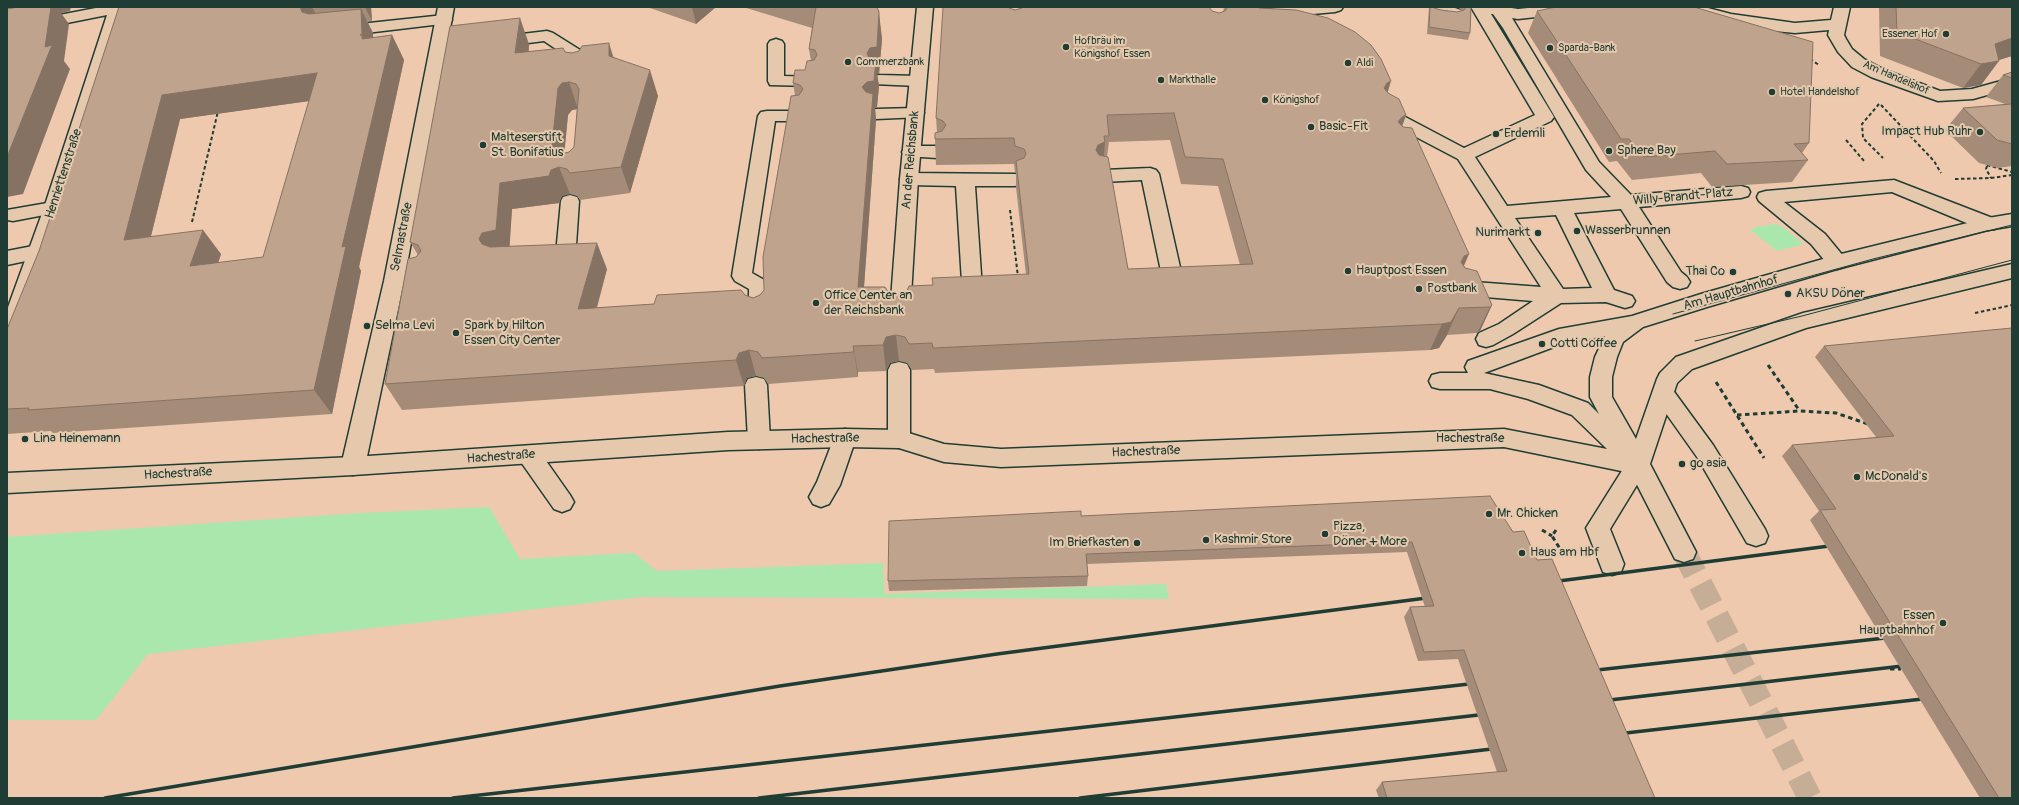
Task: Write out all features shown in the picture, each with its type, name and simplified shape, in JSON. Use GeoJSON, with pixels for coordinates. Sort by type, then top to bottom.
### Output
{"type":"FeatureCollection","features":[{"type":"Feature","properties":{"kind":"street","name":"An der Reichsbank"},"geometry":{"type":"LineString","coordinates":[[900,313],[908,292],[909,179],[925,7]]}},
{"type":"Feature","properties":{"kind":"street"},"geometry":{"type":"LineString","coordinates":[[1251,13],[1274,13],[1305,8],[1335,7]]}},
{"type":"Feature","properties":{"kind":"street","name":"Willy-Brandt-Platz"},"geometry":{"type":"LineString","coordinates":[[1479,7],[1498,9],[1518,14],[1581,7]]}},
{"type":"Feature","properties":{"kind":"street","name":"Willy-Brandt-Platz"},"geometry":{"type":"LineString","coordinates":[[1479,7],[1526,85],[1566,116]]}},
{"type":"Feature","properties":{"kind":"street"},"geometry":{"type":"LineString","coordinates":[[1686,7],[1730,19],[1764,25],[1838,31],[1842,7]]}},
{"type":"Feature","properties":{"kind":"street"},"geometry":{"type":"LineString","coordinates":[[7,30],[121,8]]}},
{"type":"Feature","properties":{"kind":"street","name":"Henriettenstraße"},"geometry":{"type":"LineString","coordinates":[[7,339],[121,8]]}},
{"type":"Feature","properties":{"kind":"street","name":"Willy-Brandt-Platz"},"geometry":{"type":"LineString","coordinates":[[1498,9],[1531,49],[1553,85],[1566,116],[1592,166],[1626,202],[1674,277],[1680,282]]}},
{"type":"Feature","properties":{"kind":"street"},"geometry":{"type":"LineString","coordinates":[[322,32],[445,14]]}},
{"type":"Feature","properties":{"kind":"street","name":"Selmastraße"},"geometry":{"type":"LineString","coordinates":[[353,466],[446,48],[445,14]]}},
{"type":"Feature","properties":{"kind":"street","name":"Am Handelshof"},"geometry":{"type":"LineString","coordinates":[[1838,31],[1846,52],[1858,63],[1877,73],[1938,96],[1972,94],[2012,83]]}},
{"type":"Feature","properties":{"kind":"street"},"geometry":{"type":"LineString","coordinates":[[484,43],[547,36],[582,58],[581,73]]}},
{"type":"Feature","properties":{"kind":"street"},"geometry":{"type":"LineString","coordinates":[[776,44],[776,80],[812,81]]}},
{"type":"Feature","properties":{"kind":"street"},"geometry":{"type":"LineString","coordinates":[[1505,50],[1531,49]]}},
{"type":"Feature","properties":{"kind":"street"},"geometry":{"type":"LineString","coordinates":[[1515,67],[1541,66]]}},
{"type":"Feature","properties":{"kind":"street"},"geometry":{"type":"LineString","coordinates":[[879,80],[918,81]]}},
{"type":"Feature","properties":{"kind":"street"},"geometry":{"type":"LineString","coordinates":[[1526,85],[1553,85]]}},
{"type":"Feature","properties":{"kind":"street"},"geometry":{"type":"LineString","coordinates":[[876,114],[915,114]]}},
{"type":"Feature","properties":{"kind":"street"},"geometry":{"type":"LineString","coordinates":[[1386,114],[1464,155],[1557,296]]}},
{"type":"Feature","properties":{"kind":"street"},"geometry":{"type":"LineString","coordinates":[[759,316],[759,286],[742,276],[767,116],[797,116]]}},
{"type":"Feature","properties":{"kind":"street"},"geometry":{"type":"LineString","coordinates":[[1421,151],[1464,155],[1566,116],[1592,136]]}},
{"type":"Feature","properties":{"kind":"street"},"geometry":{"type":"LineString","coordinates":[[911,152],[937,152]]}},
{"type":"Feature","properties":{"kind":"street"},"geometry":{"type":"LineString","coordinates":[[1104,176],[1150,174],[1172,276]]}},
{"type":"Feature","properties":{"kind":"street"},"geometry":{"type":"LineString","coordinates":[[909,179],[1015,180]]}},
{"type":"Feature","properties":{"kind":"street"},"geometry":{"type":"LineString","coordinates":[[940,290],[972,289],[965,180]]}},
{"type":"Feature","properties":{"kind":"street"},"geometry":{"type":"LineString","coordinates":[[1837,262],[1818,239],[1766,197],[1894,186],[1988,224]]}},
{"type":"Feature","properties":{"kind":"street","name":"Willy-Brandt-Platz"},"geometry":{"type":"LineString","coordinates":[[1502,213],[1741,192]]}},
{"type":"Feature","properties":{"kind":"street"},"geometry":{"type":"LineString","coordinates":[[534,262],[565,260],[570,201]]}},
{"type":"Feature","properties":{"kind":"street"},"geometry":{"type":"LineString","coordinates":[[13,215],[53,208]]}},
{"type":"Feature","properties":{"kind":"street"},"geometry":{"type":"LineString","coordinates":[[1461,288],[1557,296],[1616,298],[1562,208]]}},
{"type":"Feature","properties":{"kind":"street","name":"Am Hauptbahnhof"},"geometry":{"type":"LineString","coordinates":[[1684,552],[1601,397],[1601,377],[1609,350],[1615,337],[1636,322],[1701,301],[1837,262],[1988,224],[2012,220]]}},
{"type":"Feature","properties":{"kind":"street"},"geometry":{"type":"LineString","coordinates":[[7,258],[38,252]]}},
{"type":"Feature","properties":{"kind":"street"},"geometry":{"type":"LineString","coordinates":[[1612,564],[1598,528],[1638,465],[1664,395],[1668,379],[1684,363],[1803,321],[2012,271]]}},
{"type":"Feature","properties":{"kind":"street"},"geometry":{"type":"LineString","coordinates":[[394,281],[416,278]]}},
{"type":"Feature","properties":{"kind":"street"},"geometry":{"type":"LineString","coordinates":[[1486,339],[1511,334],[1557,296]]}},
{"type":"Feature","properties":{"kind":"street"},"geometry":{"type":"LineString","coordinates":[[1476,367],[1559,337],[1636,322]]}},
{"type":"Feature","properties":{"kind":"street"},"geometry":{"type":"LineString","coordinates":[[899,370],[899,439]]}},
{"type":"Feature","properties":{"kind":"street"},"geometry":{"type":"LineString","coordinates":[[1440,381],[1490,381],[1531,390],[1580,409],[1638,465]]}},
{"type":"Feature","properties":{"kind":"street"},"geometry":{"type":"LineString","coordinates":[[756,385],[759,440]]}},
{"type":"Feature","properties":{"kind":"street"},"geometry":{"type":"LineString","coordinates":[[1664,395],[1705,451],[1756,536]]}},
{"type":"Feature","properties":{"kind":"street"},"geometry":{"type":"LineString","coordinates":[[821,497],[828,485],[845,438]]}},
{"type":"Feature","properties":{"kind":"street","name":"Hachestraße"},"geometry":{"type":"LineString","coordinates":[[7,483],[353,466],[759,440],[845,438],[899,439],[944,453],[1001,458],[1504,438],[1638,465]]}},
{"type":"Feature","properties":{"kind":"street"},"geometry":{"type":"LineString","coordinates":[[529,455],[562,502]]}},
{"type":"Feature","properties":{"kind":"path"},"geometry":{"type":"LineString","coordinates":[[1809,59],[1822,67]]}},
{"type":"Feature","properties":{"kind":"path"},"geometry":{"type":"LineString","coordinates":[[1873,100],[1880,104],[1887,105]]}},
{"type":"Feature","properties":{"kind":"path"},"geometry":{"type":"LineString","coordinates":[[1880,104],[1862,124],[1863,138],[1885,161]]}},
{"type":"Feature","properties":{"kind":"path"},"geometry":{"type":"LineString","coordinates":[[192,222],[218,110]]}},
{"type":"Feature","properties":{"kind":"path"},"geometry":{"type":"LineString","coordinates":[[1911,138],[1934,161],[1944,179]]}},
{"type":"Feature","properties":{"kind":"path"},"geometry":{"type":"LineString","coordinates":[[1846,140],[1865,162]]}},
{"type":"Feature","properties":{"kind":"path"},"geometry":{"type":"LineString","coordinates":[[1991,178],[1987,166],[2008,170],[2012,174]]}},
{"type":"Feature","properties":{"kind":"path"},"geometry":{"type":"LineString","coordinates":[[1952,179],[1991,178],[2012,174]]}},
{"type":"Feature","properties":{"kind":"path"},"geometry":{"type":"LineString","coordinates":[[1012,215],[1018,284]]}},
{"type":"Feature","properties":{"kind":"path"},"geometry":{"type":"LineString","coordinates":[[1975,313],[2012,305]]}},
{"type":"Feature","properties":{"kind":"path"},"geometry":{"type":"LineString","coordinates":[[1768,365],[1799,411]]}},
{"type":"Feature","properties":{"kind":"path"},"geometry":{"type":"LineString","coordinates":[[1714,378],[1764,458]]}},
{"type":"Feature","properties":{"kind":"path"},"geometry":{"type":"LineString","coordinates":[[1737,415],[1799,411],[1836,413],[1871,425]]}},
{"type":"Feature","properties":{"kind":"path"},"geometry":{"type":"LineString","coordinates":[[1542,530],[1552,536],[1564,555]]}},
{"type":"Feature","properties":{"kind":"path"},"geometry":{"type":"LineString","coordinates":[[1552,536],[1556,530]]}},
{"type":"Feature","properties":{"kind":"path"},"geometry":{"type":"LineString","coordinates":[[1890,669],[1901,669]]}},
{"type":"Feature","properties":{"kind":"green space"},"geometry":{"type":"Polygon","coordinates":[[[1775,224],[1783,227],[1804,244],[1777,251],[1750,230],[1757,227],[1775,224]]]}},
{"type":"Feature","properties":{"kind":"green space"},"geometry":{"type":"Polygon","coordinates":[[[489,507],[520,559],[634,553],[657,571],[883,563],[884,594],[1166,584],[1169,599],[641,597],[148,654],[96,720],[7,720],[7,537],[361,513],[489,507]]]}},
{"type":"Feature","properties":{"kind":"building"},"geometry":{"type":"Polygon","coordinates":[[[18,7],[51,7],[45,47],[52,45],[7,157],[7,9],[18,7]]]}},
{"type":"Feature","properties":{"kind":"building"},"geometry":{"type":"Polygon","coordinates":[[[119,7],[300,7],[302,12],[309,14],[361,9],[362,34],[360,35],[362,35],[362,39],[392,35],[342,247],[346,246],[314,390],[28,410],[29,408],[7,409],[7,329],[39,251],[119,7]],[[317,73],[162,95],[124,240],[203,230],[190,266],[263,257],[317,73]]]}},
{"type":"Feature","properties":{"kind":"building"},"geometry":{"type":"Polygon","coordinates":[[[816,7],[877,7],[879,12],[877,47],[870,48],[867,53],[869,58],[876,59],[874,81],[867,82],[862,87],[866,92],[873,94],[858,287],[885,287],[889,293],[897,295],[906,293],[909,286],[933,285],[932,278],[1029,274],[1016,161],[1024,158],[1026,153],[1024,149],[1015,146],[1014,138],[935,139],[935,133],[942,131],[946,125],[943,121],[936,118],[943,7],[1008,7],[1015,10],[1023,7],[1209,7],[1212,11],[1219,13],[1225,11],[1228,7],[1259,7],[1296,10],[1328,18],[1355,32],[1371,45],[1381,59],[1391,81],[1387,83],[1384,88],[1388,93],[1399,99],[1406,115],[1398,122],[1403,127],[1412,128],[1469,254],[1464,256],[1461,262],[1465,268],[1477,271],[1492,305],[1490,307],[1459,308],[1451,322],[1442,324],[933,348],[932,343],[909,344],[905,337],[896,335],[886,337],[883,345],[853,346],[854,352],[762,358],[758,352],[749,350],[739,353],[736,360],[385,384],[408,259],[416,257],[421,251],[418,245],[410,242],[450,26],[520,18],[515,53],[563,48],[565,52],[572,53],[579,51],[582,46],[609,43],[609,56],[650,70],[621,167],[570,173],[567,169],[559,167],[551,170],[549,176],[500,183],[496,230],[482,233],[479,239],[482,244],[490,247],[597,243],[578,309],[654,304],[657,295],[741,290],[745,295],[753,298],[760,295],[764,290],[763,257],[791,96],[799,95],[803,89],[800,85],[793,83],[795,70],[805,70],[807,61],[814,60],[817,55],[815,50],[809,49],[816,7]],[[569,82],[562,83],[558,88],[552,146],[555,151],[562,154],[569,152],[574,147],[579,89],[576,84],[569,82]],[[1174,113],[1107,115],[1109,136],[1104,136],[1105,142],[1098,145],[1096,150],[1099,155],[1108,157],[1128,269],[1253,264],[1223,159],[1185,157],[1174,113]]]}},
{"type":"Feature","properties":{"kind":"building"},"geometry":{"type":"Polygon","coordinates":[[[1430,7],[1457,12],[1464,10],[1466,7],[1471,7],[1470,33],[1429,27],[1430,7]]]}},
{"type":"Feature","properties":{"kind":"building","name":"Hotel Handelshof"},"geometry":{"type":"Polygon","coordinates":[[[1556,7],[1694,7],[1813,42],[1809,143],[1794,144],[1808,160],[1727,164],[1715,151],[1644,157],[1629,139],[1621,139],[1537,11],[1556,7]]]}},
{"type":"Feature","properties":{"kind":"building"},"geometry":{"type":"Polygon","coordinates":[[[1896,7],[2012,7],[2012,38],[1995,44],[1999,61],[1981,64],[1897,32],[1896,7]]]}},
{"type":"Feature","properties":{"kind":"building"},"geometry":{"type":"Polygon","coordinates":[[[2012,72],[2012,78],[2003,75],[2012,72]]]}},
{"type":"Feature","properties":{"kind":"building"},"geometry":{"type":"Polygon","coordinates":[[[2012,104],[2012,144],[1997,140],[1963,108],[2012,104]]]}},
{"type":"Feature","properties":{"kind":"building","name":"Essen Hauptbahnhof"},"geometry":{"type":"Polygon","coordinates":[[[2012,328],[2012,798],[1999,798],[1820,510],[1836,509],[1792,445],[1894,436],[1824,346],[2012,328]]]}},
{"type":"Feature","properties":{"kind":"building"},"geometry":{"type":"Polygon","coordinates":[[[1490,496],[1513,532],[1524,531],[1537,560],[1552,559],[1655,798],[1387,798],[1382,782],[1507,771],[1464,650],[1424,652],[1410,607],[1434,606],[1412,542],[1086,554],[1088,576],[888,581],[889,521],[1081,511],[1081,516],[1490,496]]]}},
{"type":"Feature","properties":{"kind":"tunnel"},"geometry":{"type":"LineString","coordinates":[[1684,552],[1810,798]]}},
{"type":"Feature","properties":{"kind":"tram line"},"geometry":{"type":"LineString","coordinates":[[1673,314],[1873,259],[2012,225]]}},
{"type":"Feature","properties":{"kind":"tram line"},"geometry":{"type":"LineString","coordinates":[[1695,341],[1802,316],[2012,260]]}},
{"type":"Feature","properties":{"kind":"railway"},"geometry":{"type":"LineString","coordinates":[[1551,582],[1837,545]]}},
{"type":"Feature","properties":{"kind":"railway"},"geometry":{"type":"LineString","coordinates":[[105,798],[780,686],[997,654],[1434,597]]}},
{"type":"Feature","properties":{"kind":"railway"},"geometry":{"type":"LineString","coordinates":[[1588,671],[1894,637]]}},
{"type":"Feature","properties":{"kind":"railway"},"geometry":{"type":"LineString","coordinates":[[1601,701],[1911,665]]}},
{"type":"Feature","properties":{"kind":"railway"},"geometry":{"type":"LineString","coordinates":[[453,798],[1478,683]]}},
{"type":"Feature","properties":{"kind":"railway"},"geometry":{"type":"LineString","coordinates":[[1617,734],[1931,698]]}},
{"type":"Feature","properties":{"kind":"railway"},"geometry":{"type":"LineString","coordinates":[[759,798],[1487,714]]}},
{"type":"Feature","properties":{"kind":"railway"},"geometry":{"type":"LineString","coordinates":[[1080,798],[1500,748]]}},
{"type":"Feature","properties":{"kind":"place","name":"Essener Hof"},"geometry":{"type":"Point","coordinates":[1946,34]}},
{"type":"Feature","properties":{"kind":"place","name":"Hofbräu im Königshof Essen"},"geometry":{"type":"Point","coordinates":[1066,47]}},
{"type":"Feature","properties":{"kind":"place","name":"Sparda-Bank"},"geometry":{"type":"Point","coordinates":[1550,48]}},
{"type":"Feature","properties":{"kind":"place","name":"Commerzbank"},"geometry":{"type":"Point","coordinates":[848,62]}},
{"type":"Feature","properties":{"kind":"place","name":"Aldi"},"geometry":{"type":"Point","coordinates":[1348,63]}},
{"type":"Feature","properties":{"kind":"place","name":"Markthalle"},"geometry":{"type":"Point","coordinates":[1161,80]}},
{"type":"Feature","properties":{"kind":"place","name":"Hotel Handelshof"},"geometry":{"type":"Point","coordinates":[1772,92]}},
{"type":"Feature","properties":{"kind":"place","name":"Königshof"},"geometry":{"type":"Point","coordinates":[1265,100]}},
{"type":"Feature","properties":{"kind":"place","name":"Basic-Fit"},"geometry":{"type":"Point","coordinates":[1311,127]}},
{"type":"Feature","properties":{"kind":"place","name":"Impact Hub Ruhr"},"geometry":{"type":"Point","coordinates":[1980,132]}},
{"type":"Feature","properties":{"kind":"place","name":"Erdemli"},"geometry":{"type":"Point","coordinates":[1496,134]}},
{"type":"Feature","properties":{"kind":"place","name":"Malteserstift St. Bonifatius"},"geometry":{"type":"Point","coordinates":[483,145]}},
{"type":"Feature","properties":{"kind":"place","name":"Sphere Bay"},"geometry":{"type":"Point","coordinates":[1609,151]}},
{"type":"Feature","properties":{"kind":"place","name":"Wasserbrunnen"},"geometry":{"type":"Point","coordinates":[1577,231]}},
{"type":"Feature","properties":{"kind":"place","name":"Nurimarkt"},"geometry":{"type":"Point","coordinates":[1538,233]}},
{"type":"Feature","properties":{"kind":"place","name":"Hauptpost Essen"},"geometry":{"type":"Point","coordinates":[1348,271]}},
{"type":"Feature","properties":{"kind":"place","name":"Thai Co"},"geometry":{"type":"Point","coordinates":[1733,272]}},
{"type":"Feature","properties":{"kind":"place","name":"Postbank"},"geometry":{"type":"Point","coordinates":[1419,289]}},
{"type":"Feature","properties":{"kind":"place","name":"AKSU Döner"},"geometry":{"type":"Point","coordinates":[1788,294]}},
{"type":"Feature","properties":{"kind":"place","name":"Office Center an der Reichsbank"},"geometry":{"type":"Point","coordinates":[816,303]}},
{"type":"Feature","properties":{"kind":"place","name":"Selma Levi"},"geometry":{"type":"Point","coordinates":[367,326]}},
{"type":"Feature","properties":{"kind":"place","name":"Spark by Hilton Essen City Center"},"geometry":{"type":"Point","coordinates":[456,333]}},
{"type":"Feature","properties":{"kind":"place","name":"Cotti Coffee"},"geometry":{"type":"Point","coordinates":[1542,344]}},
{"type":"Feature","properties":{"kind":"place","name":"Lina Heinemann"},"geometry":{"type":"Point","coordinates":[25,439]}},
{"type":"Feature","properties":{"kind":"place","name":"go asia"},"geometry":{"type":"Point","coordinates":[1682,464]}},
{"type":"Feature","properties":{"kind":"place","name":"McDonald's"},"geometry":{"type":"Point","coordinates":[1857,477]}},
{"type":"Feature","properties":{"kind":"place","name":"Mr. Chicken"},"geometry":{"type":"Point","coordinates":[1489,514]}},
{"type":"Feature","properties":{"kind":"place","name":"Pizza, Döner + More"},"geometry":{"type":"Point","coordinates":[1325,534]}},
{"type":"Feature","properties":{"kind":"place","name":"Kashmir Store"},"geometry":{"type":"Point","coordinates":[1206,540]}},
{"type":"Feature","properties":{"kind":"place","name":"Im Briefkasten"},"geometry":{"type":"Point","coordinates":[1137,543]}},
{"type":"Feature","properties":{"kind":"place","name":"Haus am Hbf"},"geometry":{"type":"Point","coordinates":[1522,553]}},
{"type":"Feature","properties":{"kind":"place","name":"Essen Hauptbahnhof"},"geometry":{"type":"Point","coordinates":[1943,623]}}]}
